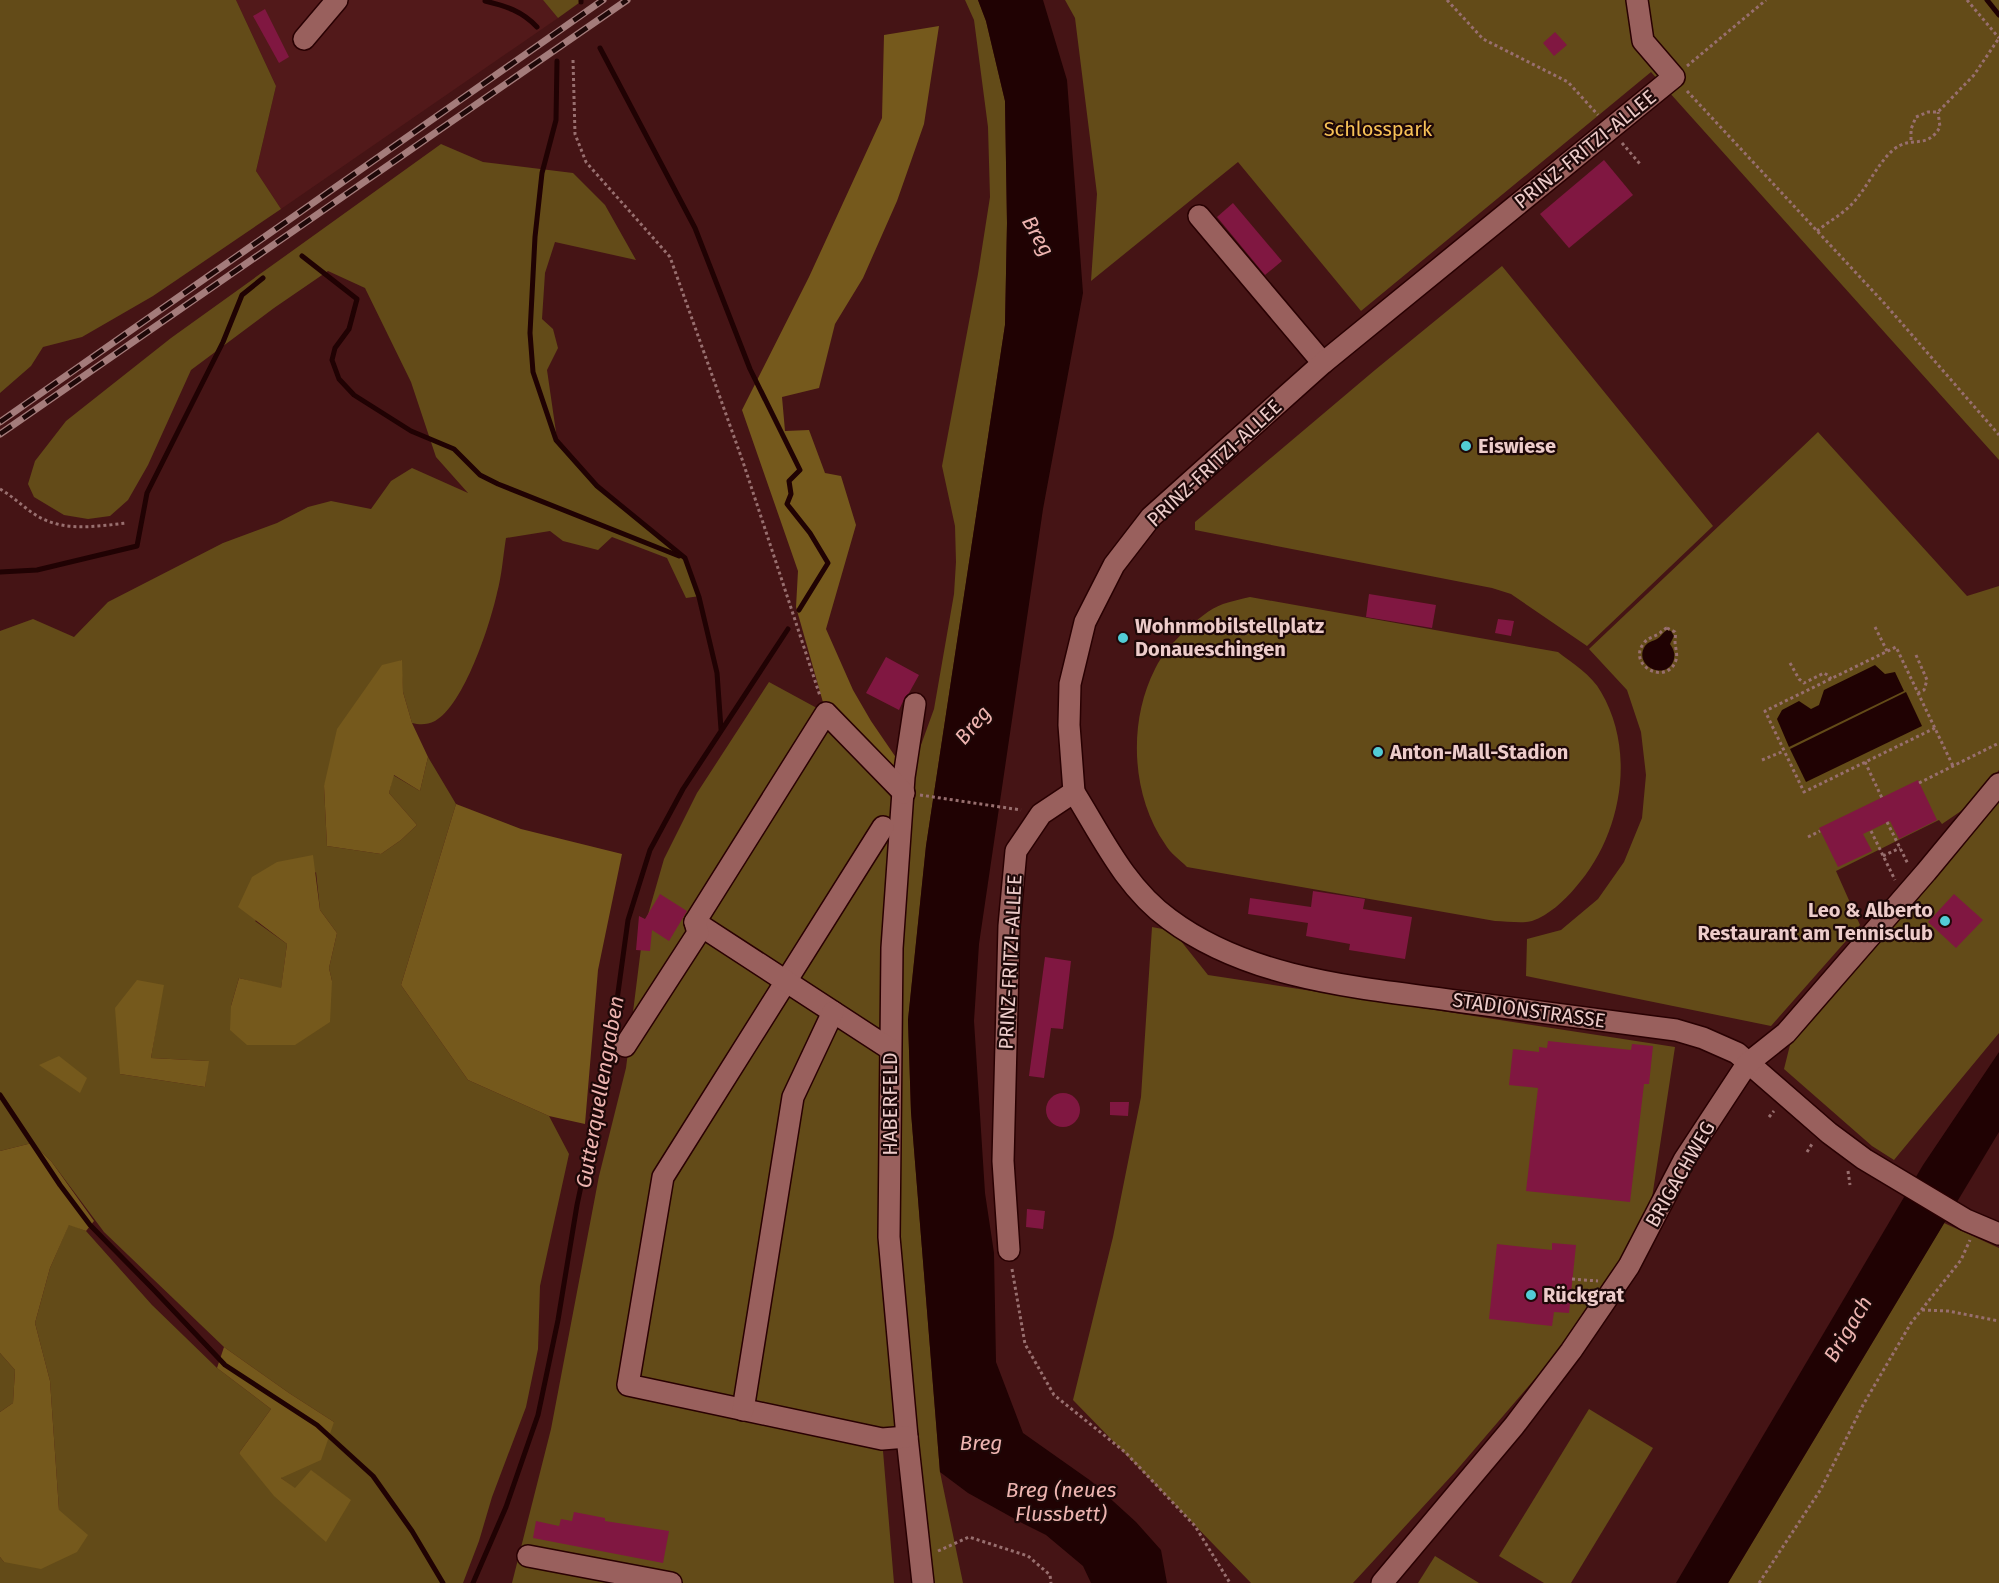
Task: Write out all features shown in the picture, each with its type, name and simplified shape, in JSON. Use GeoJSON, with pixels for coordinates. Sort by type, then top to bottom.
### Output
{"type":"FeatureCollection","features":[{"type":"Feature","properties":{"kind":"street"},"geometry":{"type":"LineString","coordinates":[[304,39],[337,0]]}},
{"type":"Feature","properties":{"kind":"street"},"geometry":{"type":"LineString","coordinates":[[1636,0],[1643,41],[1674,77]]}},
{"type":"Feature","properties":{"kind":"street","name":"PRINZ-FRITZI-ALLEE"},"geometry":{"type":"LineString","coordinates":[[1009,1250],[1003,1161],[1009,926],[1016,851],[1041,814],[1074,792],[1069,725],[1070,684],[1084,622],[1114,565],[1151,517],[1323,363],[1674,77]]}},
{"type":"Feature","properties":{"kind":"street"},"geometry":{"type":"LineString","coordinates":[[1198,216],[1323,363]]}},
{"type":"Feature","properties":{"kind":"street","name":"HABERFELD"},"geometry":{"type":"LineString","coordinates":[[915,704],[904,777],[908,793],[892,948],[890,1237],[907,1437],[923,1583]]}},
{"type":"Feature","properties":{"kind":"street"},"geometry":{"type":"LineString","coordinates":[[625,1046],[698,933],[695,922],[826,713],[908,793]]}},
{"type":"Feature","properties":{"kind":"street","name":"BRIGACHWEG"},"geometry":{"type":"LineString","coordinates":[[1382,1583],[1514,1426],[1571,1351],[1629,1266],[1684,1160],[1747,1064],[1785,1034],[1999,784]]}},
{"type":"Feature","properties":{"kind":"street","name":"STADIONSTRASSE"},"geometry":{"type":"LineString","coordinates":[[1074,792],[1111,856],[1140,893],[1168,919],[1200,940],[1238,957],[1282,971],[1354,987],[1676,1029],[1703,1038],[1737,1053],[1829,1133],[1882,1171],[1972,1223],[1999,1234]]}},
{"type":"Feature","properties":{"kind":"street"},"geometry":{"type":"LineString","coordinates":[[883,827],[663,1177],[628,1385],[882,1438],[907,1437]]}},
{"type":"Feature","properties":{"kind":"street"},"geometry":{"type":"LineString","coordinates":[[695,922],[890,1049]]}},
{"type":"Feature","properties":{"kind":"street"},"geometry":{"type":"LineString","coordinates":[[742,1410],[793,1097],[833,1012]]}},
{"type":"Feature","properties":{"kind":"street"},"geometry":{"type":"LineString","coordinates":[[528,1556],[671,1583]]}},
{"type":"Feature","properties":{"kind":"path"},"geometry":{"type":"LineString","coordinates":[[1447,0],[1483,39],[1568,82],[1640,164]]}},
{"type":"Feature","properties":{"kind":"path","name":"PRINZ-FRITZI-ALLEE"},"geometry":{"type":"LineString","coordinates":[[1674,77],[1766,0]]}},
{"type":"Feature","properties":{"kind":"path"},"geometry":{"type":"LineString","coordinates":[[1911,140],[1911,129],[1916,117],[1928,112],[1938,112],[1974,75],[1999,38],[1967,0]]}},
{"type":"Feature","properties":{"kind":"path"},"geometry":{"type":"LineString","coordinates":[[573,60],[575,134],[582,153],[586,162],[670,257],[744,462],[826,713]]}},
{"type":"Feature","properties":{"kind":"path"},"geometry":{"type":"LineString","coordinates":[[1674,77],[1885,304],[1999,435]]}},
{"type":"Feature","properties":{"kind":"path"},"geometry":{"type":"LineString","coordinates":[[1817,231],[1851,205],[1894,149],[1911,140],[1924,142],[1934,137],[1940,127],[1938,112]]}},
{"type":"Feature","properties":{"kind":"path"},"geometry":{"type":"LineString","coordinates":[[0,489],[37,516],[51,523],[66,526],[127,523]]}},
{"type":"Feature","properties":{"kind":"path"},"geometry":{"type":"LineString","coordinates":[[1875,627],[1887,651]]}},
{"type":"Feature","properties":{"kind":"path"},"geometry":{"type":"LineString","coordinates":[[1667,628],[1675,632],[1677,658],[1666,672],[1656,673],[1647,670],[1641,663],[1640,653],[1643,644],[1659,633],[1667,628]]}},
{"type":"Feature","properties":{"kind":"path"},"geometry":{"type":"LineString","coordinates":[[1935,728],[1804,792],[1765,711],[1896,647],[1935,728],[1953,766]]}},
{"type":"Feature","properties":{"kind":"path"},"geometry":{"type":"LineString","coordinates":[[1916,655],[1927,680],[1924,690],[1918,693]]}},
{"type":"Feature","properties":{"kind":"path"},"geometry":{"type":"LineString","coordinates":[[1790,663],[1798,679],[1804,682],[1824,673],[1830,679]]}},
{"type":"Feature","properties":{"kind":"path"},"geometry":{"type":"LineString","coordinates":[[1919,783],[1999,743]]}},
{"type":"Feature","properties":{"kind":"path"},"geometry":{"type":"LineString","coordinates":[[1762,760],[1784,751]]}},
{"type":"Feature","properties":{"kind":"path"},"geometry":{"type":"LineString","coordinates":[[1864,762],[1882,798]]}},
{"type":"Feature","properties":{"kind":"path"},"geometry":{"type":"LineString","coordinates":[[908,793],[1017,809]]}},
{"type":"Feature","properties":{"kind":"path"},"geometry":{"type":"LineString","coordinates":[[1887,822],[1908,865]]}},
{"type":"Feature","properties":{"kind":"path"},"geometry":{"type":"LineString","coordinates":[[1808,837],[1820,831]]}},
{"type":"Feature","properties":{"kind":"path"},"geometry":{"type":"LineString","coordinates":[[1871,831],[1895,881]]}},
{"type":"Feature","properties":{"kind":"path"},"geometry":{"type":"LineString","coordinates":[[1883,856],[1900,848]]}},
{"type":"Feature","properties":{"kind":"path"},"geometry":{"type":"LineString","coordinates":[[1807,1152],[1814,1143]]}},
{"type":"Feature","properties":{"kind":"path"},"geometry":{"type":"LineString","coordinates":[[1759,1583],[1821,1489],[1863,1405],[1911,1323],[1961,1260],[1972,1223]]}},
{"type":"Feature","properties":{"kind":"path"},"geometry":{"type":"LineString","coordinates":[[1009,1250],[1025,1344],[1054,1395],[1125,1452],[1195,1526],[1230,1583]]}},
{"type":"Feature","properties":{"kind":"path"},"geometry":{"type":"LineString","coordinates":[[1922,1310],[1948,1311],[1999,1321]]}},
{"type":"Feature","properties":{"kind":"path"},"geometry":{"type":"LineString","coordinates":[[920,1559],[969,1537],[1028,1556],[1050,1575],[1051,1583]]}},
{"type":"Feature","properties":{"kind":"shaded area"},"geometry":{"type":"Polygon","coordinates":[[[236,0],[543,0],[558,18],[281,209],[256,171],[276,86],[236,0]]]}},
{"type":"Feature","properties":{"kind":"shaded area"},"geometry":{"type":"Polygon","coordinates":[[[939,26],[924,124],[897,201],[863,278],[835,324],[819,388],[782,397],[785,431],[809,430],[825,473],[841,476],[856,525],[826,629],[853,690],[897,759],[889,776],[826,713],[796,607],[798,571],[742,410],[809,277],[882,118],[884,35],[939,26]]]}},
{"type":"Feature","properties":{"kind":"shaded area"},"geometry":{"type":"Polygon","coordinates":[[[402,660],[403,692],[412,723],[428,757],[420,791],[394,775],[389,793],[417,825],[381,854],[327,846],[324,786],[337,729],[382,665],[402,660]]]}},
{"type":"Feature","properties":{"kind":"shaded area"},"geometry":{"type":"Polygon","coordinates":[[[456,804],[521,829],[622,854],[598,970],[585,1124],[549,1116],[468,1080],[401,985],[456,804]]]}},
{"type":"Feature","properties":{"kind":"shaded area"},"geometry":{"type":"Polygon","coordinates":[[[313,855],[320,910],[337,933],[329,968],[332,981],[330,1022],[295,1045],[247,1045],[230,1030],[231,1006],[239,978],[281,988],[287,944],[238,907],[252,877],[277,862],[313,855]]]}},
{"type":"Feature","properties":{"kind":"shaded area"},"geometry":{"type":"Polygon","coordinates":[[[137,980],[164,985],[151,1058],[209,1061],[205,1087],[120,1074],[115,1008],[137,980]]]}},
{"type":"Feature","properties":{"kind":"shaded area"},"geometry":{"type":"Polygon","coordinates":[[[59,1056],[87,1078],[80,1093],[39,1065],[59,1056]]]}},
{"type":"Feature","properties":{"kind":"shaded area"},"geometry":{"type":"Polygon","coordinates":[[[32,1143],[51,1161],[94,1221],[86,1231],[69,1225],[50,1268],[35,1323],[50,1381],[59,1510],[88,1535],[77,1552],[41,1569],[4,1562],[0,1557],[0,1412],[13,1403],[15,1370],[0,1353],[0,1151],[32,1143]]]}},
{"type":"Feature","properties":{"kind":"shaded area"},"geometry":{"type":"Polygon","coordinates":[[[224,1347],[334,1422],[321,1460],[281,1478],[295,1488],[311,1470],[351,1500],[326,1542],[274,1496],[239,1453],[271,1409],[217,1368],[224,1347]]]}},
{"type":"Feature","properties":{"kind":"green space"},"geometry":{"type":"Polygon","coordinates":[[[0,0],[236,0],[276,86],[256,171],[281,209],[153,296],[82,337],[43,347],[31,366],[0,393],[0,0]]]}},
{"type":"Feature","properties":{"kind":"green space"},"geometry":{"type":"Polygon","coordinates":[[[543,0],[583,0],[558,18],[543,0]]]}},
{"type":"Feature","properties":{"kind":"green space"},"geometry":{"type":"Polygon","coordinates":[[[965,0],[978,0],[986,21],[1005,101],[1007,223],[1005,325],[926,846],[908,1020],[911,1112],[940,1472],[963,1583],[923,1583],[907,1438],[882,1439],[894,1583],[512,1583],[551,1429],[599,1176],[626,1068],[643,932],[664,859],[697,793],[769,682],[826,713],[904,792],[934,709],[954,594],[956,562],[955,526],[942,466],[990,197],[988,127],[974,20],[965,0]]]}},
{"type":"Feature","properties":{"kind":"green space","name":"Schlosspark"},"geometry":{"type":"Polygon","coordinates":[[[1065,0],[1999,0],[1999,460],[1651,72],[1361,311],[1238,162],[1091,281],[1097,194],[1075,18],[1065,0]]]}},
{"type":"Feature","properties":{"kind":"green space"},"geometry":{"type":"Polygon","coordinates":[[[441,144],[483,162],[573,173],[605,205],[636,260],[555,242],[545,273],[542,319],[553,329],[558,348],[547,370],[557,439],[598,485],[686,557],[700,596],[686,598],[667,558],[612,537],[598,550],[563,541],[550,531],[506,538],[499,586],[488,624],[466,682],[456,699],[435,721],[424,724],[412,723],[403,692],[401,660],[324,786],[327,846],[381,854],[417,825],[389,793],[393,775],[420,791],[428,757],[456,804],[401,985],[468,1080],[549,1116],[569,1154],[540,1286],[538,1349],[526,1407],[463,1583],[0,1583],[0,1557],[4,1562],[59,1510],[50,1381],[35,1323],[50,1268],[69,1224],[86,1231],[152,1305],[217,1368],[271,1409],[239,1453],[295,1489],[281,1478],[334,1422],[224,1347],[104,1232],[51,1161],[32,1143],[0,1151],[0,631],[33,619],[74,637],[108,602],[223,543],[277,523],[308,507],[331,501],[371,509],[391,481],[412,468],[468,493],[436,457],[411,382],[365,288],[328,271],[191,370],[148,465],[128,500],[110,516],[88,519],[64,515],[34,497],[28,484],[35,461],[66,421],[171,338],[441,144]],[[316,872],[255,921],[287,944],[281,989],[239,978],[231,1006],[332,981],[329,968],[337,933],[320,910],[316,872]],[[163,985],[120,1074],[205,1087],[208,1061],[151,1058],[163,985]]]}},
{"type":"Feature","properties":{"kind":"green space","name":"Eiswiese"},"geometry":{"type":"Polygon","coordinates":[[[1502,266],[1713,526],[1587,646],[1511,594],[1492,588],[1195,530],[1195,522],[1502,266]]]}},
{"type":"Feature","properties":{"kind":"green space"},"geometry":{"type":"Polygon","coordinates":[[[1818,432],[1967,596],[1999,586],[1999,770],[1967,807],[1942,824],[1939,820],[1836,871],[1860,925],[1771,1026],[1526,976],[1527,939],[1561,930],[1598,899],[1624,862],[1642,818],[1646,775],[1641,732],[1627,690],[1589,649],[1818,432]]]}},
{"type":"Feature","properties":{"kind":"green space","name":"Anton-Mall-Stadion"},"geometry":{"type":"Polygon","coordinates":[[[1250,597],[1558,652],[1587,675],[1601,692],[1612,716],[1619,741],[1621,767],[1619,794],[1604,844],[1591,867],[1571,893],[1550,911],[1532,921],[1495,921],[1187,867],[1175,856],[1154,825],[1145,803],[1140,781],[1137,735],[1146,690],[1161,658],[1190,626],[1218,606],[1250,597]]]}},
{"type":"Feature","properties":{"kind":"green space"},"geometry":{"type":"Polygon","coordinates":[[[1999,798],[1999,1033],[1894,1160],[1872,1146],[1784,1069],[1791,1041],[1940,873],[1999,798]]]}},
{"type":"Feature","properties":{"kind":"green space"},"geometry":{"type":"Polygon","coordinates":[[[1152,927],[1173,931],[1208,975],[1675,1047],[1650,1211],[1613,1277],[1558,1352],[1455,1472],[1353,1583],[1251,1583],[1073,1400],[1113,1237],[1141,1097],[1152,927]]]}},
{"type":"Feature","properties":{"kind":"green space"},"geometry":{"type":"Polygon","coordinates":[[[1944,1223],[1999,1248],[1999,1583],[1728,1583],[1944,1223]]]}},
{"type":"Feature","properties":{"kind":"green space"},"geometry":{"type":"Polygon","coordinates":[[[0,1353],[15,1370],[13,1403],[0,1412],[0,1353]]]}},
{"type":"Feature","properties":{"kind":"green space"},"geometry":{"type":"Polygon","coordinates":[[[1589,1409],[1653,1448],[1571,1583],[1544,1583],[1499,1556],[1589,1409]]]}},
{"type":"Feature","properties":{"kind":"green space"},"geometry":{"type":"Polygon","coordinates":[[[1435,1556],[1479,1583],[1418,1583],[1435,1556]]]}},
{"type":"Feature","properties":{"kind":"water","name":"Breg"},"geometry":{"type":"Polygon","coordinates":[[[978,0],[1043,0],[1067,80],[1083,293],[1043,509],[979,944],[974,1021],[985,1193],[994,1253],[996,1362],[1023,1433],[1091,1481],[1136,1522],[1161,1550],[1167,1583],[1091,1583],[1083,1566],[1046,1535],[968,1493],[940,1472],[911,1112],[908,1020],[926,846],[1005,325],[1007,223],[1005,101],[986,21],[978,0]]]}},
{"type":"Feature","properties":{"kind":"water"},"geometry":{"type":"Polygon","coordinates":[[[1667,630],[1671,631],[1674,636],[1670,644],[1674,653],[1673,662],[1669,668],[1663,670],[1651,668],[1643,659],[1642,653],[1646,645],[1667,630]]]}},
{"type":"Feature","properties":{"kind":"water"},"geometry":{"type":"Polygon","coordinates":[[[1875,665],[1885,674],[1895,672],[1904,691],[1789,747],[1777,719],[1782,710],[1799,701],[1811,709],[1819,705],[1824,690],[1875,665]]]}},
{"type":"Feature","properties":{"kind":"water"},"geometry":{"type":"Polygon","coordinates":[[[1906,692],[1922,726],[1806,782],[1790,749],[1906,692]]]}},
{"type":"Feature","properties":{"kind":"water","name":"Brigach"},"geometry":{"type":"Polygon","coordinates":[[[1999,1052],[1999,1132],[1728,1583],[1676,1583],[1923,1165],[1999,1052]]]}},
{"type":"Feature","properties":{"kind":"building"},"geometry":{"type":"Polygon","coordinates":[[[265,9],[289,57],[279,63],[253,16],[265,9]]]}},
{"type":"Feature","properties":{"kind":"building"},"geometry":{"type":"Polygon","coordinates":[[[1555,32],[1567,45],[1554,56],[1543,43],[1555,32]]]}},
{"type":"Feature","properties":{"kind":"building"},"geometry":{"type":"Polygon","coordinates":[[[1604,160],[1633,195],[1569,248],[1540,214],[1604,160]]]}},
{"type":"Feature","properties":{"kind":"building"},"geometry":{"type":"Polygon","coordinates":[[[1233,203],[1282,261],[1265,275],[1217,217],[1233,203]]]}},
{"type":"Feature","properties":{"kind":"building"},"geometry":{"type":"Polygon","coordinates":[[[1369,594],[1436,605],[1432,628],[1366,617],[1369,594]]]}},
{"type":"Feature","properties":{"kind":"building"},"geometry":{"type":"Polygon","coordinates":[[[1498,619],[1514,621],[1511,636],[1495,633],[1498,619]]]}},
{"type":"Feature","properties":{"kind":"building"},"geometry":{"type":"Polygon","coordinates":[[[886,657],[919,675],[899,710],[866,693],[886,657]]]}},
{"type":"Feature","properties":{"kind":"building"},"geometry":{"type":"Polygon","coordinates":[[[1918,780],[1937,820],[1899,839],[1890,821],[1863,834],[1872,851],[1838,867],[1819,828],[1918,780]]]}},
{"type":"Feature","properties":{"kind":"building"},"geometry":{"type":"Polygon","coordinates":[[[1313,891],[1365,899],[1363,909],[1412,917],[1405,959],[1349,950],[1350,944],[1306,936],[1308,923],[1248,914],[1250,898],[1311,907],[1313,891]]]}},
{"type":"Feature","properties":{"kind":"building"},"geometry":{"type":"Polygon","coordinates":[[[660,894],[687,911],[669,941],[652,930],[650,951],[636,950],[639,916],[645,919],[660,894]]]}},
{"type":"Feature","properties":{"kind":"building"},"geometry":{"type":"Polygon","coordinates":[[[1954,894],[1983,920],[1956,948],[1928,922],[1954,894]]]}},
{"type":"Feature","properties":{"kind":"building"},"geometry":{"type":"Polygon","coordinates":[[[1045,957],[1071,961],[1063,1029],[1051,1028],[1044,1078],[1029,1076],[1045,957]]]}},
{"type":"Feature","properties":{"kind":"building"},"geometry":{"type":"Polygon","coordinates":[[[1548,1041],[1631,1050],[1632,1044],[1653,1046],[1649,1084],[1644,1084],[1630,1202],[1526,1191],[1538,1088],[1509,1085],[1513,1049],[1539,1052],[1539,1047],[1547,1048],[1548,1041]]]}},
{"type":"Feature","properties":{"kind":"building"},"geometry":{"type":"Polygon","coordinates":[[[1063,1093],[1075,1098],[1080,1110],[1075,1122],[1063,1127],[1051,1122],[1046,1110],[1051,1098],[1063,1093]]]}},
{"type":"Feature","properties":{"kind":"building"},"geometry":{"type":"Polygon","coordinates":[[[1110,1102],[1129,1102],[1128,1116],[1110,1115],[1110,1102]]]}},
{"type":"Feature","properties":{"kind":"building"},"geometry":{"type":"Polygon","coordinates":[[[1027,1209],[1045,1211],[1043,1229],[1026,1227],[1027,1209]]]}},
{"type":"Feature","properties":{"kind":"building","name":"Rückgrat"},"geometry":{"type":"Polygon","coordinates":[[[1552,1243],[1576,1245],[1569,1313],[1554,1312],[1552,1326],[1489,1319],[1497,1244],[1552,1250],[1552,1243]]]}},
{"type":"Feature","properties":{"kind":"building"},"geometry":{"type":"Polygon","coordinates":[[[574,1512],[605,1518],[605,1521],[669,1531],[663,1563],[533,1538],[536,1521],[559,1526],[561,1519],[572,1521],[574,1512]]]}},
{"type":"Feature","properties":{"kind":"waterway"},"geometry":{"type":"LineString","coordinates":[[1987,0],[1999,15]]}},
{"type":"Feature","properties":{"kind":"waterway"},"geometry":{"type":"LineString","coordinates":[[485,1],[513,10],[526,17],[537,27]]}},
{"type":"Feature","properties":{"kind":"waterway"},"geometry":{"type":"LineString","coordinates":[[600,48],[695,228],[750,369],[800,470],[789,481],[791,494],[787,504],[810,533],[828,563],[799,610]]}},
{"type":"Feature","properties":{"kind":"waterway"},"geometry":{"type":"LineString","coordinates":[[557,61],[556,120],[542,173],[535,237],[530,333],[533,372],[556,440],[597,486],[685,558],[699,597],[717,673],[721,729]]}},
{"type":"Feature","properties":{"kind":"waterway"},"geometry":{"type":"LineString","coordinates":[[302,256],[357,299],[349,329],[335,348],[332,360],[339,379],[354,395],[411,431],[454,449],[480,475],[498,484],[679,556]]}},
{"type":"Feature","properties":{"kind":"waterway"},"geometry":{"type":"LineString","coordinates":[[0,572],[37,570],[137,546],[147,493],[223,342],[242,295],[263,278]]}},
{"type":"Feature","properties":{"kind":"waterway","name":"Gutterquellengraben"},"geometry":{"type":"LineString","coordinates":[[473,1583],[506,1507],[538,1415],[558,1320],[577,1205],[610,1051],[628,920],[650,850],[683,789],[788,629]]}},
{"type":"Feature","properties":{"kind":"waterway"},"geometry":{"type":"LineString","coordinates":[[0,1095],[60,1185],[90,1225],[225,1365],[317,1425],[373,1476],[412,1531],[443,1583]]}},
{"type":"Feature","properties":{"kind":"railway"},"geometry":{"type":"LineString","coordinates":[[0,422],[603,0]]}},
{"type":"Feature","properties":{"kind":"railway"},"geometry":{"type":"LineString","coordinates":[[0,434],[627,0]]}},
{"type":"Feature","properties":{"kind":"place","name":"Eiswiese"},"geometry":{"type":"Point","coordinates":[1466,446]}},
{"type":"Feature","properties":{"kind":"place","name":"Wohnmobilstellplatz Donaueschingen"},"geometry":{"type":"Point","coordinates":[1123,638]}},
{"type":"Feature","properties":{"kind":"place","name":"Anton-Mall-Stadion"},"geometry":{"type":"Point","coordinates":[1378,752]}},
{"type":"Feature","properties":{"kind":"place","name":"Leo & Alberto Restaurant am Tennisclub"},"geometry":{"type":"Point","coordinates":[1945,921]}},
{"type":"Feature","properties":{"kind":"place","name":"Rückgrat"},"geometry":{"type":"Point","coordinates":[1531,1295]}},
{"type":"Feature","properties":{"kind":"water label","name":"Breg (neues Flussbett)"},"geometry":{"type":"Point","coordinates":[1061,1502]}}]}
